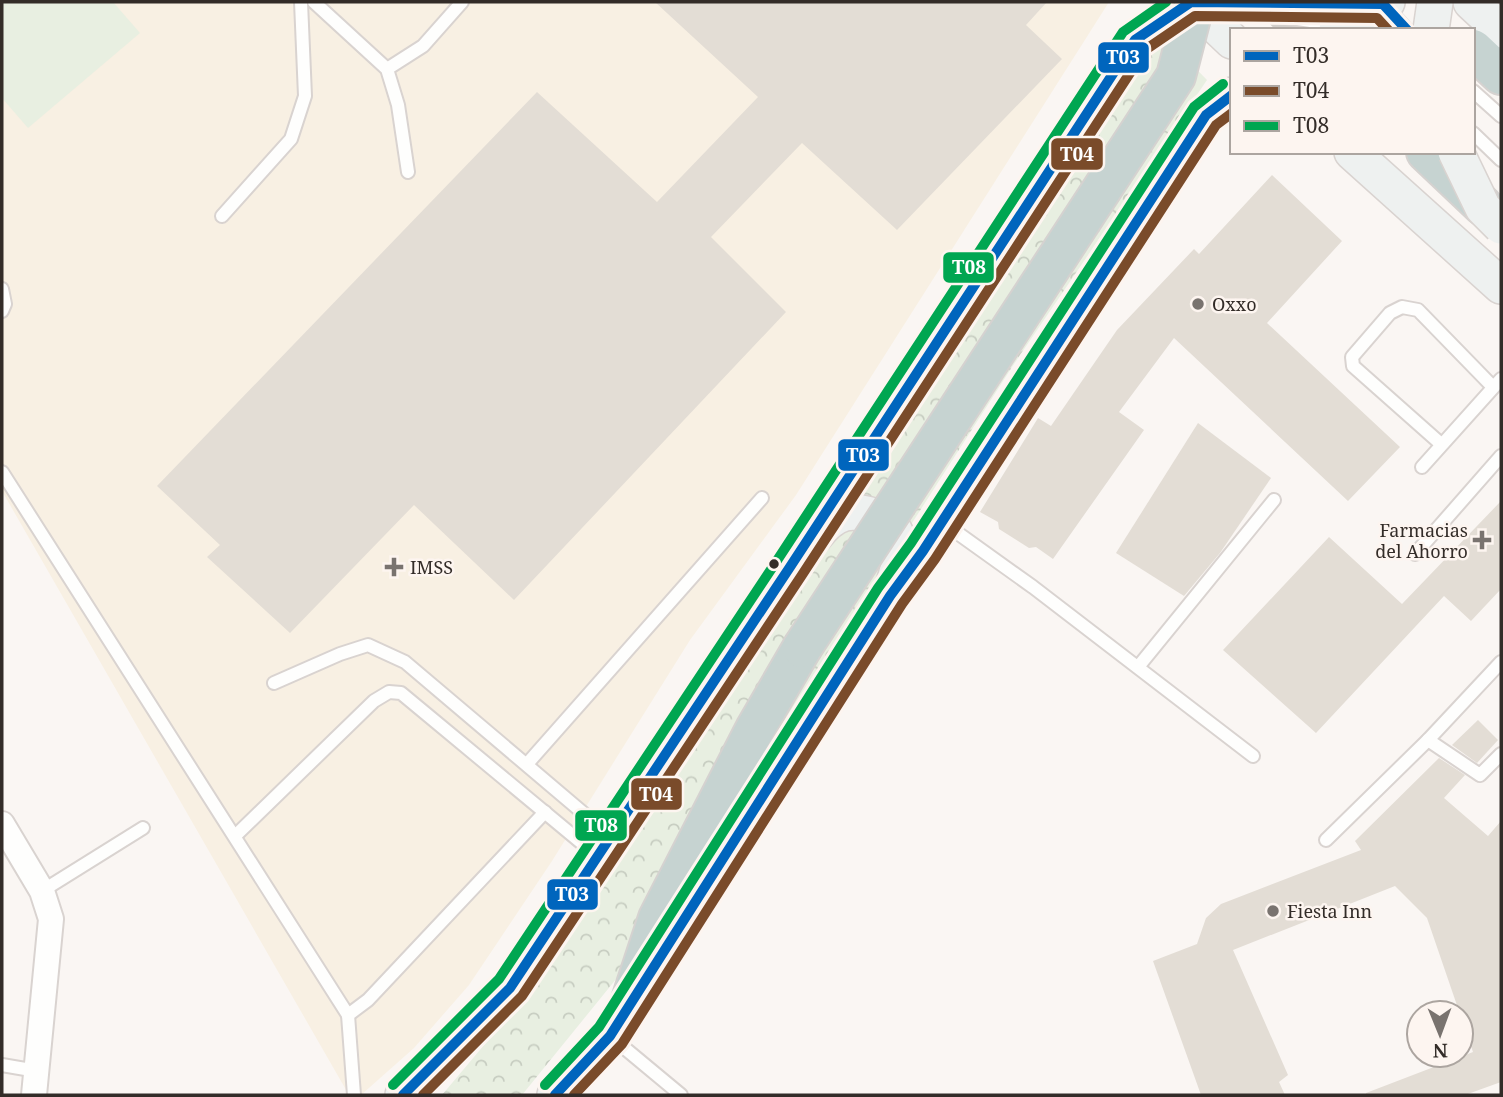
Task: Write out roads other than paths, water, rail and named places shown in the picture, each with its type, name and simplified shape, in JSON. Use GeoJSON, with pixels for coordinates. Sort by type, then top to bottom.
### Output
{"type":"FeatureCollection","features":[{"type":"Feature","properties":{"kind":"highway"},"geometry":{"type":"LineString","coordinates":[[619,1022],[658,918],[755,729],[802,648],[1176,76],[1192,2]]}},
{"type":"Feature","properties":{"kind":"highway"},"geometry":{"type":"LineString","coordinates":[[1475,51],[1501,75]]}},
{"type":"Feature","properties":{"kind":"highway"},"geometry":{"type":"LineString","coordinates":[[1428,154],[1501,225]]}},
{"type":"Feature","properties":{"kind":"main road"},"geometry":{"type":"LineString","coordinates":[[403,1095],[510,988],[1135,40],[1192,2],[1230,39]]}},
{"type":"Feature","properties":{"kind":"main road"},"geometry":{"type":"LineString","coordinates":[[1345,28],[1384,2]]}},
{"type":"Feature","properties":{"kind":"main road"},"geometry":{"type":"LineString","coordinates":[[1431,28],[1436,2]]}},
{"type":"Feature","properties":{"kind":"main road"},"geometry":{"type":"LineString","coordinates":[[1471,2],[1501,30]]}},
{"type":"Feature","properties":{"kind":"main road"},"geometry":{"type":"LineString","coordinates":[[563,1093],[619,1022],[890,596],[942,521],[1206,115],[1230,97]]}},
{"type":"Feature","properties":{"kind":"main road"},"geometry":{"type":"LineString","coordinates":[[1354,154],[1501,286]]}},
{"type":"Feature","properties":{"kind":"main road"},"geometry":{"type":"LineString","coordinates":[[1457,154],[1483,208],[1501,225]]}},
{"type":"Feature","properties":{"kind":"main road"},"geometry":{"type":"LineString","coordinates":[[790,567],[829,521],[844,513],[871,515],[891,527],[901,551],[890,596]]}},
{"type":"Feature","properties":{"kind":"street"},"geometry":{"type":"LineString","coordinates":[[2,824],[42,891],[51,919],[34,1095]]}},
{"type":"Feature","properties":{"kind":"lane"},"geometry":{"type":"LineString","coordinates":[[222,216],[291,139],[305,96],[301,2]]}},
{"type":"Feature","properties":{"kind":"lane"},"geometry":{"type":"LineString","coordinates":[[314,2],[387,69],[398,105],[408,172]]}},
{"type":"Feature","properties":{"kind":"lane"},"geometry":{"type":"LineString","coordinates":[[387,69],[423,46],[462,2]]}},
{"type":"Feature","properties":{"kind":"lane"},"geometry":{"type":"LineString","coordinates":[[1192,2],[1384,2],[1405,28]]}},
{"type":"Feature","properties":{"kind":"lane"},"geometry":{"type":"LineString","coordinates":[[1192,2],[1337,28]]}},
{"type":"Feature","properties":{"kind":"lane"},"geometry":{"type":"LineString","coordinates":[[1475,93],[1501,117]]}},
{"type":"Feature","properties":{"kind":"lane"},"geometry":{"type":"LineString","coordinates":[[1475,135],[1501,160]]}},
{"type":"Feature","properties":{"kind":"lane"},"geometry":{"type":"LineString","coordinates":[[2,289],[5,304],[2,311]]}},
{"type":"Feature","properties":{"kind":"lane"},"geometry":{"type":"LineString","coordinates":[[1422,467],[1497,383],[1418,310],[1402,307],[1390,313],[1352,356],[1353,366],[1441,444]]}},
{"type":"Feature","properties":{"kind":"lane"},"geometry":{"type":"LineString","coordinates":[[1415,554],[1501,456]]}},
{"type":"Feature","properties":{"kind":"lane"},"geometry":{"type":"LineString","coordinates":[[2,472],[348,1016],[354,1095]]}},
{"type":"Feature","properties":{"kind":"lane"},"geometry":{"type":"LineString","coordinates":[[527,764],[762,498]]}},
{"type":"Feature","properties":{"kind":"lane"},"geometry":{"type":"LineString","coordinates":[[1138,667],[1274,500]]}},
{"type":"Feature","properties":{"kind":"lane"},"geometry":{"type":"LineString","coordinates":[[942,521],[1033,587],[1253,756]]}},
{"type":"Feature","properties":{"kind":"lane"},"geometry":{"type":"LineString","coordinates":[[274,684],[340,654],[368,645],[405,662],[527,764],[604,846]]}},
{"type":"Feature","properties":{"kind":"lane"},"geometry":{"type":"LineString","coordinates":[[1326,840],[1428,740],[1501,662]]}},
{"type":"Feature","properties":{"kind":"lane"},"geometry":{"type":"LineString","coordinates":[[235,836],[374,701],[389,692],[401,693],[545,812],[604,846]]}},
{"type":"Feature","properties":{"kind":"lane"},"geometry":{"type":"LineString","coordinates":[[1428,740],[1480,775],[1501,754]]}},
{"type":"Feature","properties":{"kind":"lane"},"geometry":{"type":"LineString","coordinates":[[348,1016],[368,1000],[545,812]]}},
{"type":"Feature","properties":{"kind":"lane"},"geometry":{"type":"LineString","coordinates":[[42,891],[143,828]]}},
{"type":"Feature","properties":{"kind":"lane"},"geometry":{"type":"LineString","coordinates":[[619,1022],[681,1095]]}},
{"type":"Feature","properties":{"kind":"lane"},"geometry":{"type":"LineString","coordinates":[[2,1065],[37,1071]]}},
{"type":"Feature","properties":{"kind":"tunnel"},"geometry":{"type":"LineString","coordinates":[[1275,2],[1300,28]]}},
{"type":"Feature","properties":{"kind":"place","name":"Oxxo"},"geometry":{"type":"Point","coordinates":[1198,304]}},
{"type":"Feature","properties":{"kind":"place","name":"Farmacias del Ahorro"},"geometry":{"type":"Point","coordinates":[1482,540]}},
{"type":"Feature","properties":{"kind":"place","name":"IMSS"},"geometry":{"type":"Point","coordinates":[394,567]}},
{"type":"Feature","properties":{"kind":"place","name":"Fiesta Inn"},"geometry":{"type":"Point","coordinates":[1273,911]}}]}
